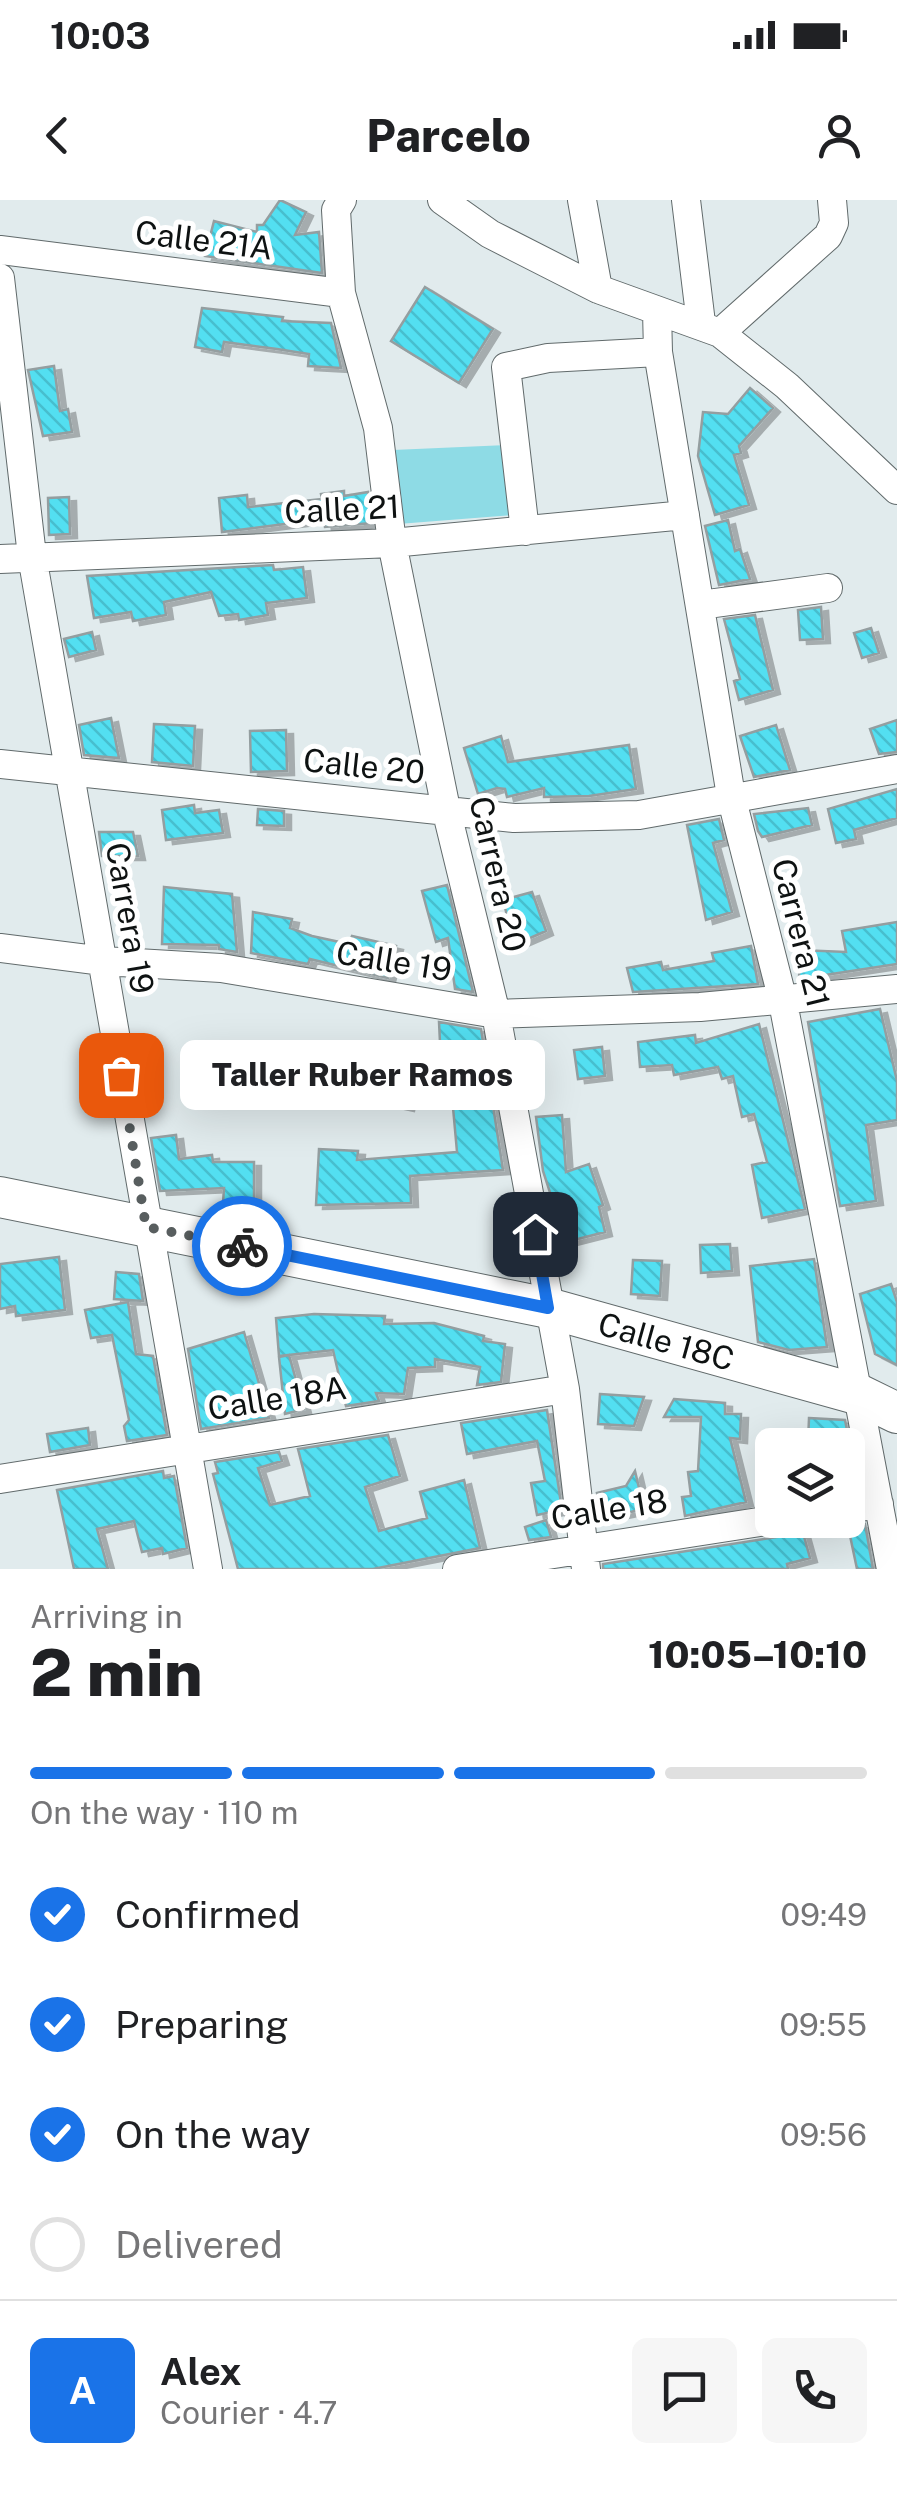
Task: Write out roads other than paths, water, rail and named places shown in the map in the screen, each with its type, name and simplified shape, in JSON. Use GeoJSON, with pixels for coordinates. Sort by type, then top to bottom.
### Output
{"type":"FeatureCollection","features":[{"type":"Feature","properties":{"kind":"main road","name":"Calle 18C"},"geometry":{"type":"LineString","coordinates":[[0,1197],[548,1308],[860,1395],[897,1413]]}},
{"type":"Feature","properties":{"kind":"street"},"geometry":{"type":"LineString","coordinates":[[442,200],[490,234],[598,289],[710,328],[776,376],[897,490]]}},
{"type":"Feature","properties":{"kind":"street"},"geometry":{"type":"LineString","coordinates":[[582,200],[598,289]]}},
{"type":"Feature","properties":{"kind":"street"},"geometry":{"type":"LineString","coordinates":[[686,200],[710,328]]}},
{"type":"Feature","properties":{"kind":"street"},"geometry":{"type":"LineString","coordinates":[[710,328],[828,236],[834,223],[832,200]]}},
{"type":"Feature","properties":{"kind":"street","name":"Carrera 20"},"geometry":{"type":"LineString","coordinates":[[332,203],[341,292],[378,428],[392,544],[446,810],[496,1014],[565,1389],[585,1558]]}},
{"type":"Feature","properties":{"kind":"street","name":"Calle 21A"},"geometry":{"type":"LineString","coordinates":[[0,250],[341,292]]}},
{"type":"Feature","properties":{"kind":"street","name":"Carrera 19"},"geometry":{"type":"LineString","coordinates":[[0,278],[32,556],[208,1569]]}},
{"type":"Feature","properties":{"kind":"street","name":"Carrera 21"},"geometry":{"type":"LineString","coordinates":[[657,311],[658,352],[731,796],[782,996],[892,1569]]}},
{"type":"Feature","properties":{"kind":"street"},"geometry":{"type":"LineString","coordinates":[[526,531],[506,367],[548,358],[658,352]]}},
{"type":"Feature","properties":{"kind":"street","name":"Calle 21"},"geometry":{"type":"LineString","coordinates":[[0,559],[392,544],[686,515]]}},
{"type":"Feature","properties":{"kind":"street"},"geometry":{"type":"LineString","coordinates":[[700,605],[828,588]]}},
{"type":"Feature","properties":{"kind":"street","name":"Calle 20"},"geometry":{"type":"LineString","coordinates":[[0,764],[514,818],[639,815],[897,769]]}},
{"type":"Feature","properties":{"kind":"street","name":"Calle 19"},"geometry":{"type":"LineString","coordinates":[[0,948],[103,961],[221,968],[496,1014],[700,1007],[782,996],[897,990]]}},
{"type":"Feature","properties":{"kind":"street","name":"Calle 18A"},"geometry":{"type":"LineString","coordinates":[[0,1478],[565,1389]]}},
{"type":"Feature","properties":{"kind":"street"},"geometry":{"type":"LineString","coordinates":[[865,1506],[879,1504]]}},
{"type":"Feature","properties":{"kind":"street","name":"Calle 18"},"geometry":{"type":"LineString","coordinates":[[456,1569],[585,1558],[755,1523]]}},
{"type":"Feature","properties":{"kind":"place","name":"Taller Ruber Ramos"},"geometry":{"type":"Point","coordinates":[121,1075]}}]}
